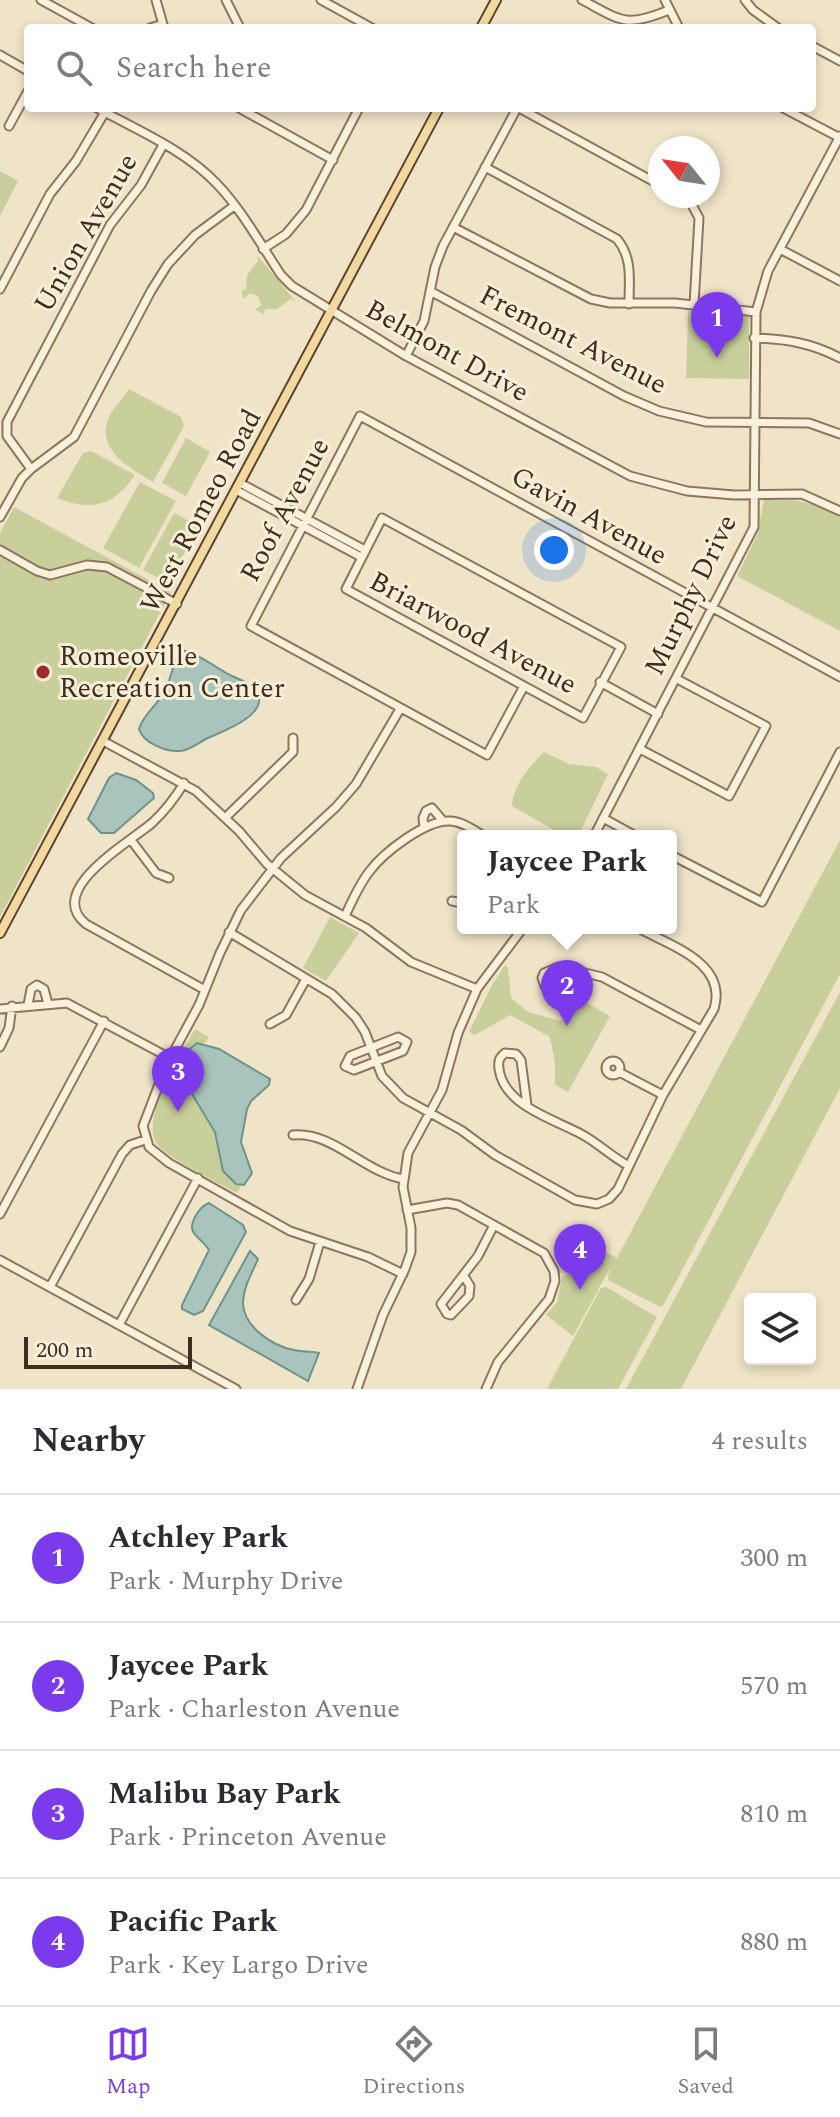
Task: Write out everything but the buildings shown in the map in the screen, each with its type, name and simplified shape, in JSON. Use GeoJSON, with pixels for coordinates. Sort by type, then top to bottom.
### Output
{"type":"FeatureCollection","features":[{"type":"Feature","properties":{"kind":"main road"},"geometry":{"type":"LineString","coordinates":[[483,24],[496,0]]}},
{"type":"Feature","properties":{"kind":"main road","name":"West Romeo Road"},"geometry":{"type":"LineString","coordinates":[[0,933],[437,112]]}},
{"type":"Feature","properties":{"kind":"street"},"geometry":{"type":"LineString","coordinates":[[41,0],[85,24]]}},
{"type":"Feature","properties":{"kind":"street"},"geometry":{"type":"LineString","coordinates":[[156,0],[163,24]]}},
{"type":"Feature","properties":{"kind":"street"},"geometry":{"type":"LineString","coordinates":[[226,0],[238,24]]}},
{"type":"Feature","properties":{"kind":"street"},"geometry":{"type":"LineString","coordinates":[[321,0],[365,24]]}},
{"type":"Feature","properties":{"kind":"street"},"geometry":{"type":"LineString","coordinates":[[582,0],[631,23],[669,10]]}},
{"type":"Feature","properties":{"kind":"street"},"geometry":{"type":"LineString","coordinates":[[665,0],[677,24]]}},
{"type":"Feature","properties":{"kind":"street"},"geometry":{"type":"LineString","coordinates":[[745,0],[772,24]]}},
{"type":"Feature","properties":{"kind":"street"},"geometry":{"type":"LineString","coordinates":[[816,48],[840,61]]}},
{"type":"Feature","properties":{"kind":"street"},"geometry":{"type":"LineString","coordinates":[[0,55],[24,69]]}},
{"type":"Feature","properties":{"kind":"street"},"geometry":{"type":"LineString","coordinates":[[9,126],[24,98]]}},
{"type":"Feature","properties":{"kind":"street"},"geometry":{"type":"LineString","coordinates":[[0,289],[50,194],[76,161],[100,112]]}},
{"type":"Feature","properties":{"kind":"street","name":"Belmont Drive"},"geometry":{"type":"LineString","coordinates":[[105,112],[202,170],[218,185],[292,286],[406,356],[630,476],[687,491],[802,494],[840,511]]}},
{"type":"Feature","properties":{"kind":"street"},"geometry":{"type":"LineString","coordinates":[[246,112],[333,160]]}},
{"type":"Feature","properties":{"kind":"street"},"geometry":{"type":"LineString","coordinates":[[263,249],[298,223],[357,112]]}},
{"type":"Feature","properties":{"kind":"street"},"geometry":{"type":"LineString","coordinates":[[406,356],[424,321],[438,257],[516,112]]}},
{"type":"Feature","properties":{"kind":"street"},"geometry":{"type":"LineString","coordinates":[[525,112],[648,178]]}},
{"type":"Feature","properties":{"kind":"street"},"geometry":{"type":"LineString","coordinates":[[791,112],[840,137]]}},
{"type":"Feature","properties":{"kind":"street","name":"Murphy Drive"},"geometry":{"type":"LineString","coordinates":[[597,830],[754,527],[754,338],[760,291],[840,137]]}},
{"type":"Feature","properties":{"kind":"street","name":"Union Avenue"},"geometry":{"type":"LineString","coordinates":[[31,469],[7,436],[7,422],[110,225],[141,185],[163,145]]}},
{"type":"Feature","properties":{"kind":"street"},"geometry":{"type":"LineString","coordinates":[[485,167],[617,239],[629,262],[629,304]]}},
{"type":"Feature","properties":{"kind":"street"},"geometry":{"type":"LineString","coordinates":[[1,512],[22,478],[74,437],[168,264],[195,235],[234,206]]}},
{"type":"Feature","properties":{"kind":"street"},"geometry":{"type":"LineString","coordinates":[[694,208],[699,218],[694,305]]}},
{"type":"Feature","properties":{"kind":"street"},"geometry":{"type":"LineString","coordinates":[[453,227],[581,295],[600,301],[694,305],[756,312]]}},
{"type":"Feature","properties":{"kind":"street"},"geometry":{"type":"LineString","coordinates":[[780,249],[840,281]]}},
{"type":"Feature","properties":{"kind":"street","name":"Fremont Avenue"},"geometry":{"type":"LineString","coordinates":[[430,291],[645,406],[682,418],[754,424],[809,423],[840,434]]}},
{"type":"Feature","properties":{"kind":"street"},"geometry":{"type":"LineString","coordinates":[[754,338],[790,339],[840,358]]}},
{"type":"Feature","properties":{"kind":"street","name":"Roof Avenue"},"geometry":{"type":"LineString","coordinates":[[360,416],[251,626],[400,709]]}},
{"type":"Feature","properties":{"kind":"street","name":"Gavin Avenue"},"geometry":{"type":"LineString","coordinates":[[360,416],[840,677]]}},
{"type":"Feature","properties":{"kind":"street"},"geometry":{"type":"LineString","coordinates":[[238,487],[363,553],[382,518],[621,647],[600,682],[658,714]]}},
{"type":"Feature","properties":{"kind":"street"},"geometry":{"type":"LineString","coordinates":[[0,550],[50,575],[87,565],[107,567],[177,604]]}},
{"type":"Feature","properties":{"kind":"street","name":"Briarwood Avenue"},"geometry":{"type":"LineString","coordinates":[[363,553],[346,589],[524,686],[583,718],[600,682]]}},
{"type":"Feature","properties":{"kind":"street"},"geometry":{"type":"LineString","coordinates":[[640,749],[729,796],[766,726],[677,679]]}},
{"type":"Feature","properties":{"kind":"street"},"geometry":{"type":"LineString","coordinates":[[403,1274],[368,1257],[290,1231],[156,1154],[145,1140],[145,1114],[205,990],[229,932],[248,900],[272,868],[356,784],[400,709],[487,755],[524,686]]}},
{"type":"Feature","properties":{"kind":"street"},"geometry":{"type":"LineString","coordinates":[[226,817],[293,752],[293,738]]}},
{"type":"Feature","properties":{"kind":"street"},"geometry":{"type":"LineString","coordinates":[[103,741],[184,783],[226,817],[272,868],[305,895],[345,916],[411,962],[477,989]]}},
{"type":"Feature","properties":{"kind":"street"},"geometry":{"type":"LineString","coordinates":[[677,858],[762,902],[840,752]]}},
{"type":"Feature","properties":{"kind":"street"},"geometry":{"type":"LineString","coordinates":[[184,783],[167,808],[103,860],[81,884],[74,904],[76,912],[86,924],[205,990]]}},
{"type":"Feature","properties":{"kind":"street"},"geometry":{"type":"LineString","coordinates":[[424,828],[426,811],[432,808],[443,821]]}},
{"type":"Feature","properties":{"kind":"street"},"geometry":{"type":"LineString","coordinates":[[603,818],[625,830]]}},
{"type":"Feature","properties":{"kind":"street"},"geometry":{"type":"LineString","coordinates":[[345,916],[375,864],[400,843],[424,828],[443,821],[473,830]]}},
{"type":"Feature","properties":{"kind":"street"},"geometry":{"type":"LineString","coordinates":[[131,840],[156,873],[169,878]]}},
{"type":"Feature","properties":{"kind":"street"},"geometry":{"type":"LineString","coordinates":[[452,901],[457,902]]}},
{"type":"Feature","properties":{"kind":"street"},"geometry":{"type":"LineString","coordinates":[[229,932],[332,994],[346,1007],[365,1032],[375,1063],[395,1091],[461,1130],[495,1155],[586,1203],[597,1204],[609,1199],[618,1189],[663,1095],[717,1000],[714,977],[694,958],[649,934]]}},
{"type":"Feature","properties":{"kind":"street"},"geometry":{"type":"LineString","coordinates":[[357,1389],[387,1304],[403,1274],[411,1246],[403,1179],[408,1153],[442,1090],[458,1033],[477,989],[515,934]]}},
{"type":"Feature","properties":{"kind":"street"},"geometry":{"type":"LineString","coordinates":[[568,974],[585,973],[602,977],[701,1030]]}},
{"type":"Feature","properties":{"kind":"street"},"geometry":{"type":"LineString","coordinates":[[270,1024],[286,1015],[306,979]]}},
{"type":"Feature","properties":{"kind":"street"},"geometry":{"type":"LineString","coordinates":[[28,1005],[31,989],[37,985],[44,989],[48,1004]]}},
{"type":"Feature","properties":{"kind":"street"},"geometry":{"type":"LineString","coordinates":[[0,1002],[12,1006]]}},
{"type":"Feature","properties":{"kind":"street"},"geometry":{"type":"LineString","coordinates":[[0,1009],[67,1003],[170,1058]]}},
{"type":"Feature","properties":{"kind":"street"},"geometry":{"type":"LineString","coordinates":[[0,1047],[9,1028],[12,1006]]}},
{"type":"Feature","properties":{"kind":"street"},"geometry":{"type":"LineString","coordinates":[[0,1214],[104,1021]]}},
{"type":"Feature","properties":{"kind":"street"},"geometry":{"type":"LineString","coordinates":[[398,1037],[407,1042],[403,1051],[375,1063],[354,1070],[345,1066],[350,1056],[398,1037]]}},
{"type":"Feature","properties":{"kind":"street"},"geometry":{"type":"LineString","coordinates":[[527,1105],[521,1060],[513,1053],[505,1053],[498,1061],[501,1079],[508,1092],[527,1105],[587,1137],[629,1166]]}},
{"type":"Feature","properties":{"kind":"street"},"geometry":{"type":"LineString","coordinates":[[619,1072],[663,1095]]}},
{"type":"Feature","properties":{"kind":"street"},"geometry":{"type":"LineString","coordinates":[[293,1135],[310,1133],[383,1174],[403,1179]]}},
{"type":"Feature","properties":{"kind":"street"},"geometry":{"type":"LineString","coordinates":[[50,1287],[122,1154],[130,1145],[145,1140]]}},
{"type":"Feature","properties":{"kind":"street"},"geometry":{"type":"LineString","coordinates":[[119,1325],[198,1178]]}},
{"type":"Feature","properties":{"kind":"street"},"geometry":{"type":"LineString","coordinates":[[407,1210],[447,1203],[458,1205],[544,1253],[550,1261],[555,1281],[549,1299],[498,1362],[486,1389]]}},
{"type":"Feature","properties":{"kind":"street"},"geometry":{"type":"LineString","coordinates":[[464,1276],[470,1286],[469,1296],[451,1315],[447,1314],[441,1304],[464,1276],[494,1225]]}},
{"type":"Feature","properties":{"kind":"street"},"geometry":{"type":"LineString","coordinates":[[296,1300],[309,1279],[320,1242]]}},
{"type":"Feature","properties":{"kind":"street"},"geometry":{"type":"LineString","coordinates":[[0,1260],[236,1389]]}},
{"type":"Feature","properties":{"kind":"green space"},"geometry":{"type":"Polygon","coordinates":[[[0,171],[18,181],[0,216],[0,171]]]}},
{"type":"Feature","properties":{"kind":"green space"},"geometry":{"type":"Polygon","coordinates":[[[258,256],[296,302],[291,299],[277,309],[265,309],[264,314],[255,310],[261,305],[258,296],[250,293],[244,299],[241,291],[246,289],[247,275],[258,261],[258,256]]]}},
{"type":"Feature","properties":{"kind":"green space"},"geometry":{"type":"Polygon","coordinates":[[[688,311],[749,317],[749,379],[686,378],[688,311]]]}},
{"type":"Feature","properties":{"kind":"green space"},"geometry":{"type":"Polygon","coordinates":[[[129,389],[181,417],[184,426],[153,482],[116,456],[106,438],[110,415],[129,389]]]}},
{"type":"Feature","properties":{"kind":"green space"},"geometry":{"type":"Polygon","coordinates":[[[186,438],[210,452],[186,496],[162,483],[186,438]]]}},
{"type":"Feature","properties":{"kind":"green space"},"geometry":{"type":"Polygon","coordinates":[[[91,451],[135,475],[119,494],[101,503],[81,505],[57,498],[83,453],[91,451]]]}},
{"type":"Feature","properties":{"kind":"green space"},"geometry":{"type":"Polygon","coordinates":[[[140,482],[176,501],[139,568],[103,548],[140,482]]]}},
{"type":"Feature","properties":{"kind":"green space"},"geometry":{"type":"Polygon","coordinates":[[[764,499],[803,502],[840,517],[840,631],[737,576],[758,533],[764,499]]]}},
{"type":"Feature","properties":{"kind":"green space"},"geometry":{"type":"Polygon","coordinates":[[[14,507],[171,592],[0,917],[0,533],[14,507]]]}},
{"type":"Feature","properties":{"kind":"green space"},"geometry":{"type":"Polygon","coordinates":[[[174,513],[199,526],[168,583],[143,570],[174,513]]]}},
{"type":"Feature","properties":{"kind":"green space"},"geometry":{"type":"Polygon","coordinates":[[[544,752],[569,764],[596,767],[608,774],[581,830],[554,830],[512,806],[519,783],[544,752]]]}},
{"type":"Feature","properties":{"kind":"green space"},"geometry":{"type":"Polygon","coordinates":[[[840,840],[840,974],[663,1306],[608,1280],[609,1270],[573,1336],[546,1315],[557,1302],[562,1277],[583,1266],[594,1246],[617,1258],[840,840]]]}},
{"type":"Feature","properties":{"kind":"green space"},"geometry":{"type":"Polygon","coordinates":[[[330,917],[359,933],[326,981],[303,968],[330,917]]]}},
{"type":"Feature","properties":{"kind":"green space"},"geometry":{"type":"Polygon","coordinates":[[[505,965],[508,968],[511,998],[528,1012],[560,1021],[587,1003],[610,1016],[568,1092],[555,1085],[550,1037],[510,1015],[475,1035],[469,1032],[505,965]]]}},
{"type":"Feature","properties":{"kind":"green space"},"geometry":{"type":"Polygon","coordinates":[[[840,992],[840,1088],[681,1389],[626,1389],[840,992]]]}},
{"type":"Feature","properties":{"kind":"green space"},"geometry":{"type":"Polygon","coordinates":[[[195,1029],[209,1037],[205,1043],[197,1043],[180,1074],[215,1132],[221,1163],[236,1184],[241,1186],[237,1193],[172,1157],[157,1144],[153,1133],[164,1086],[195,1029]]]}},
{"type":"Feature","properties":{"kind":"green space"},"geometry":{"type":"Polygon","coordinates":[[[606,1287],[657,1317],[618,1389],[547,1389],[601,1288],[606,1287]]]}},
{"type":"Feature","properties":{"kind":"water"},"geometry":{"type":"Polygon","coordinates":[[[181,650],[199,656],[247,683],[255,689],[259,700],[251,715],[233,727],[187,750],[174,751],[150,742],[139,729],[164,692],[181,650]]]}},
{"type":"Feature","properties":{"kind":"water"},"geometry":{"type":"Polygon","coordinates":[[[116,773],[136,780],[153,793],[154,798],[114,833],[101,833],[88,819],[109,778],[116,773]]]}},
{"type":"Feature","properties":{"kind":"water"},"geometry":{"type":"Polygon","coordinates":[[[197,1043],[219,1049],[270,1079],[269,1085],[251,1101],[247,1109],[241,1142],[252,1173],[244,1185],[236,1184],[223,1171],[215,1132],[180,1074],[187,1051],[197,1043]]]}},
{"type":"Feature","properties":{"kind":"water"},"geometry":{"type":"Polygon","coordinates":[[[209,1203],[243,1225],[246,1232],[203,1311],[194,1315],[182,1309],[182,1305],[209,1250],[193,1232],[192,1223],[199,1210],[209,1203]]]}},
{"type":"Feature","properties":{"kind":"water"},"geometry":{"type":"Polygon","coordinates":[[[250,1251],[258,1259],[244,1295],[247,1319],[260,1333],[285,1348],[319,1353],[308,1381],[209,1325],[250,1251]]]}},
{"type":"Feature","properties":{"kind":"place","name":"Atchley Park"},"geometry":{"type":"Point","coordinates":[717,358]}},
{"type":"Feature","properties":{"kind":"place","name":"Romeoville Recreation Center"},"geometry":{"type":"Point","coordinates":[43,672]}},
{"type":"Feature","properties":{"kind":"place","name":"Jaycee Park"},"geometry":{"type":"Point","coordinates":[567,1026]}},
{"type":"Feature","properties":{"kind":"place","name":"Malibu Bay Park"},"geometry":{"type":"Point","coordinates":[178,1112]}},
{"type":"Feature","properties":{"kind":"place","name":"Pacific Park"},"geometry":{"type":"Point","coordinates":[580,1290]}}]}
